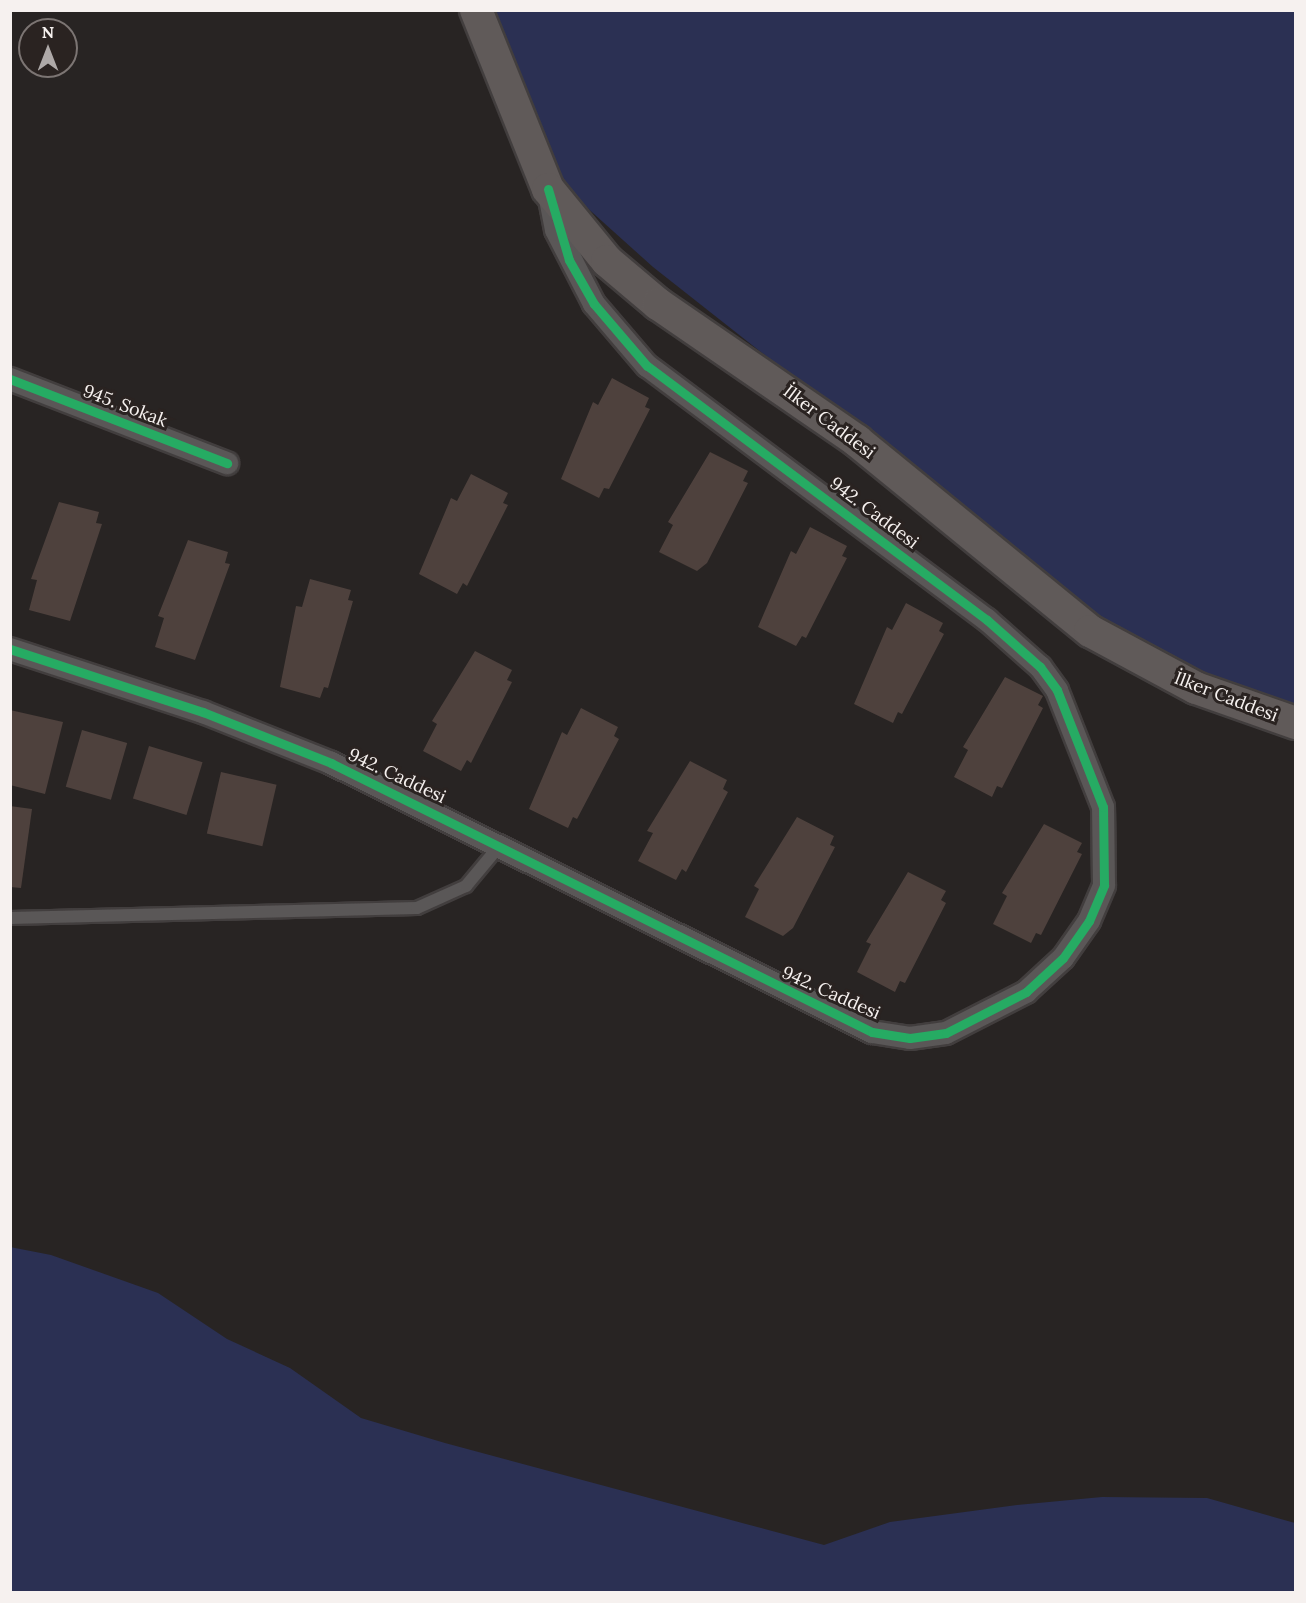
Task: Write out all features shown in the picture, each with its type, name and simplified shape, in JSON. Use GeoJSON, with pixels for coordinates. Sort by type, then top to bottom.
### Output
{"type":"FeatureCollection","features":[{"type":"Feature","properties":{"kind":"main road","name":"İlker Caddesi"},"geometry":{"type":"LineString","coordinates":[[476,10],[548,189],[608,261],[658,304],[834,423],[1090,632],[1196,688],[1296,723]]}},
{"type":"Feature","properties":{"kind":"street","name":"942. Caddesi"},"geometry":{"type":"LineString","coordinates":[[10,649],[214,716],[331,763],[501,844],[790,993],[872,1032],[910,1038],[946,1033],[1026,992],[1063,958],[1089,921],[1104,885],[1102,807],[1094,775],[1057,690],[1040,667],[851,515],[647,366],[594,304],[569,260],[548,189]]}},
{"type":"Feature","properties":{"kind":"street","name":"945. Sokak"},"geometry":{"type":"LineString","coordinates":[[10,380],[227,463]]}},
{"type":"Feature","properties":{"kind":"lane"},"geometry":{"type":"LineString","coordinates":[[10,918],[417,908],[466,886],[501,844]]}},
{"type":"Feature","properties":{"kind":"shaded area"},"geometry":{"type":"Polygon","coordinates":[[[483,11],[1295,11],[1295,719],[1138,649],[653,267],[564,187],[483,11]]]}},
{"type":"Feature","properties":{"kind":"shaded area"},"geometry":{"type":"Polygon","coordinates":[[[10,1247],[51,1255],[158,1293],[227,1339],[290,1368],[361,1418],[445,1443],[824,1545],[890,1522],[1017,1505],[1102,1497],[1207,1498],[1295,1523],[1295,1592],[11,1592],[10,1247]]]}},
{"type":"Feature","properties":{"kind":"building"},"geometry":{"type":"Polygon","coordinates":[[[612,378],[649,398],[645,407],[650,409],[609,489],[604,488],[599,498],[561,479],[593,402],[598,405],[612,378]]]}},
{"type":"Feature","properties":{"kind":"building"},"geometry":{"type":"Polygon","coordinates":[[[710,452],[748,471],[743,481],[748,483],[707,563],[697,571],[659,552],[673,525],[668,522],[710,452]]]}},
{"type":"Feature","properties":{"kind":"building"},"geometry":{"type":"Polygon","coordinates":[[[471,474],[508,493],[503,503],[508,505],[467,586],[463,583],[457,594],[419,574],[451,498],[457,501],[471,474]]]}},
{"type":"Feature","properties":{"kind":"building"},"geometry":{"type":"Polygon","coordinates":[[[59,502],[99,512],[96,523],[102,524],[70,621],[29,610],[37,580],[31,579],[59,502]]]}},
{"type":"Feature","properties":{"kind":"building"},"geometry":{"type":"Polygon","coordinates":[[[810,527],[847,546],[842,556],[847,558],[806,638],[802,636],[796,646],[758,627],[791,551],[796,554],[810,527]]]}},
{"type":"Feature","properties":{"kind":"building"},"geometry":{"type":"Polygon","coordinates":[[[188,540],[228,552],[225,563],[230,564],[195,660],[155,647],[164,618],[158,616],[188,540]]]}},
{"type":"Feature","properties":{"kind":"building"},"geometry":{"type":"Polygon","coordinates":[[[310,579],[351,590],[348,600],[353,601],[328,688],[324,687],[320,698],[280,687],[296,606],[302,607],[310,579]]]}},
{"type":"Feature","properties":{"kind":"building"},"geometry":{"type":"Polygon","coordinates":[[[906,603],[943,623],[939,631],[944,634],[902,714],[898,712],[893,723],[854,704],[887,627],[892,630],[906,603]]]}},
{"type":"Feature","properties":{"kind":"building"},"geometry":{"type":"Polygon","coordinates":[[[475,651],[512,670],[507,680],[512,682],[471,763],[467,760],[461,771],[423,751],[437,724],[432,721],[475,651]]]}},
{"type":"Feature","properties":{"kind":"building"},"geometry":{"type":"Polygon","coordinates":[[[1005,677],[1043,696],[1038,705],[1043,708],[1002,788],[997,786],[992,797],[954,777],[968,750],[963,747],[1005,677]]]}},
{"type":"Feature","properties":{"kind":"building"},"geometry":{"type":"Polygon","coordinates":[[[581,708],[618,727],[614,736],[619,739],[577,819],[573,817],[568,828],[529,809],[562,732],[567,735],[581,708]]]}},
{"type":"Feature","properties":{"kind":"building"},"geometry":{"type":"Polygon","coordinates":[[[10,710],[63,722],[45,794],[10,785],[10,710]]]}},
{"type":"Feature","properties":{"kind":"building"},"geometry":{"type":"Polygon","coordinates":[[[82,730],[127,743],[111,800],[66,787],[82,730]]]}},
{"type":"Feature","properties":{"kind":"building"},"geometry":{"type":"Polygon","coordinates":[[[149,746],[203,762],[186,815],[133,799],[149,746]]]}},
{"type":"Feature","properties":{"kind":"building"},"geometry":{"type":"Polygon","coordinates":[[[690,761],[727,780],[723,789],[728,792],[686,872],[682,869],[676,880],[638,861],[653,833],[647,831],[690,761]]]}},
{"type":"Feature","properties":{"kind":"building"},"geometry":{"type":"Polygon","coordinates":[[[221,772],[277,785],[262,846],[207,833],[221,772]]]}},
{"type":"Feature","properties":{"kind":"building"},"geometry":{"type":"Polygon","coordinates":[[[10,806],[32,809],[21,888],[10,887],[10,806]]]}},
{"type":"Feature","properties":{"kind":"building"},"geometry":{"type":"Polygon","coordinates":[[[797,817],[834,836],[830,845],[835,847],[793,928],[783,936],[745,917],[759,889],[754,886],[797,817]]]}},
{"type":"Feature","properties":{"kind":"building"},"geometry":{"type":"Polygon","coordinates":[[[1044,824],[1082,843],[1077,852],[1082,854],[1041,935],[1036,933],[1031,943],[993,924],[1007,896],[1002,893],[1044,824]]]}},
{"type":"Feature","properties":{"kind":"building"},"geometry":{"type":"Polygon","coordinates":[[[908,872],[946,891],[941,900],[946,903],[905,983],[900,981],[895,992],[857,972],[871,944],[866,942],[908,872]]]}},
{"type":"Feature","properties":{"kind":"cycle path"},"geometry":{"type":"LineString","coordinates":[[10,649],[203,712],[331,763],[872,1032],[910,1038],[946,1033],[1026,992],[1063,958],[1089,921],[1104,885],[1103,807],[1057,690],[1040,667],[987,620],[647,366],[594,304],[569,260],[548,189]]}},
{"type":"Feature","properties":{"kind":"cycle path"},"geometry":{"type":"LineString","coordinates":[[10,379],[227,463]]}}]}
